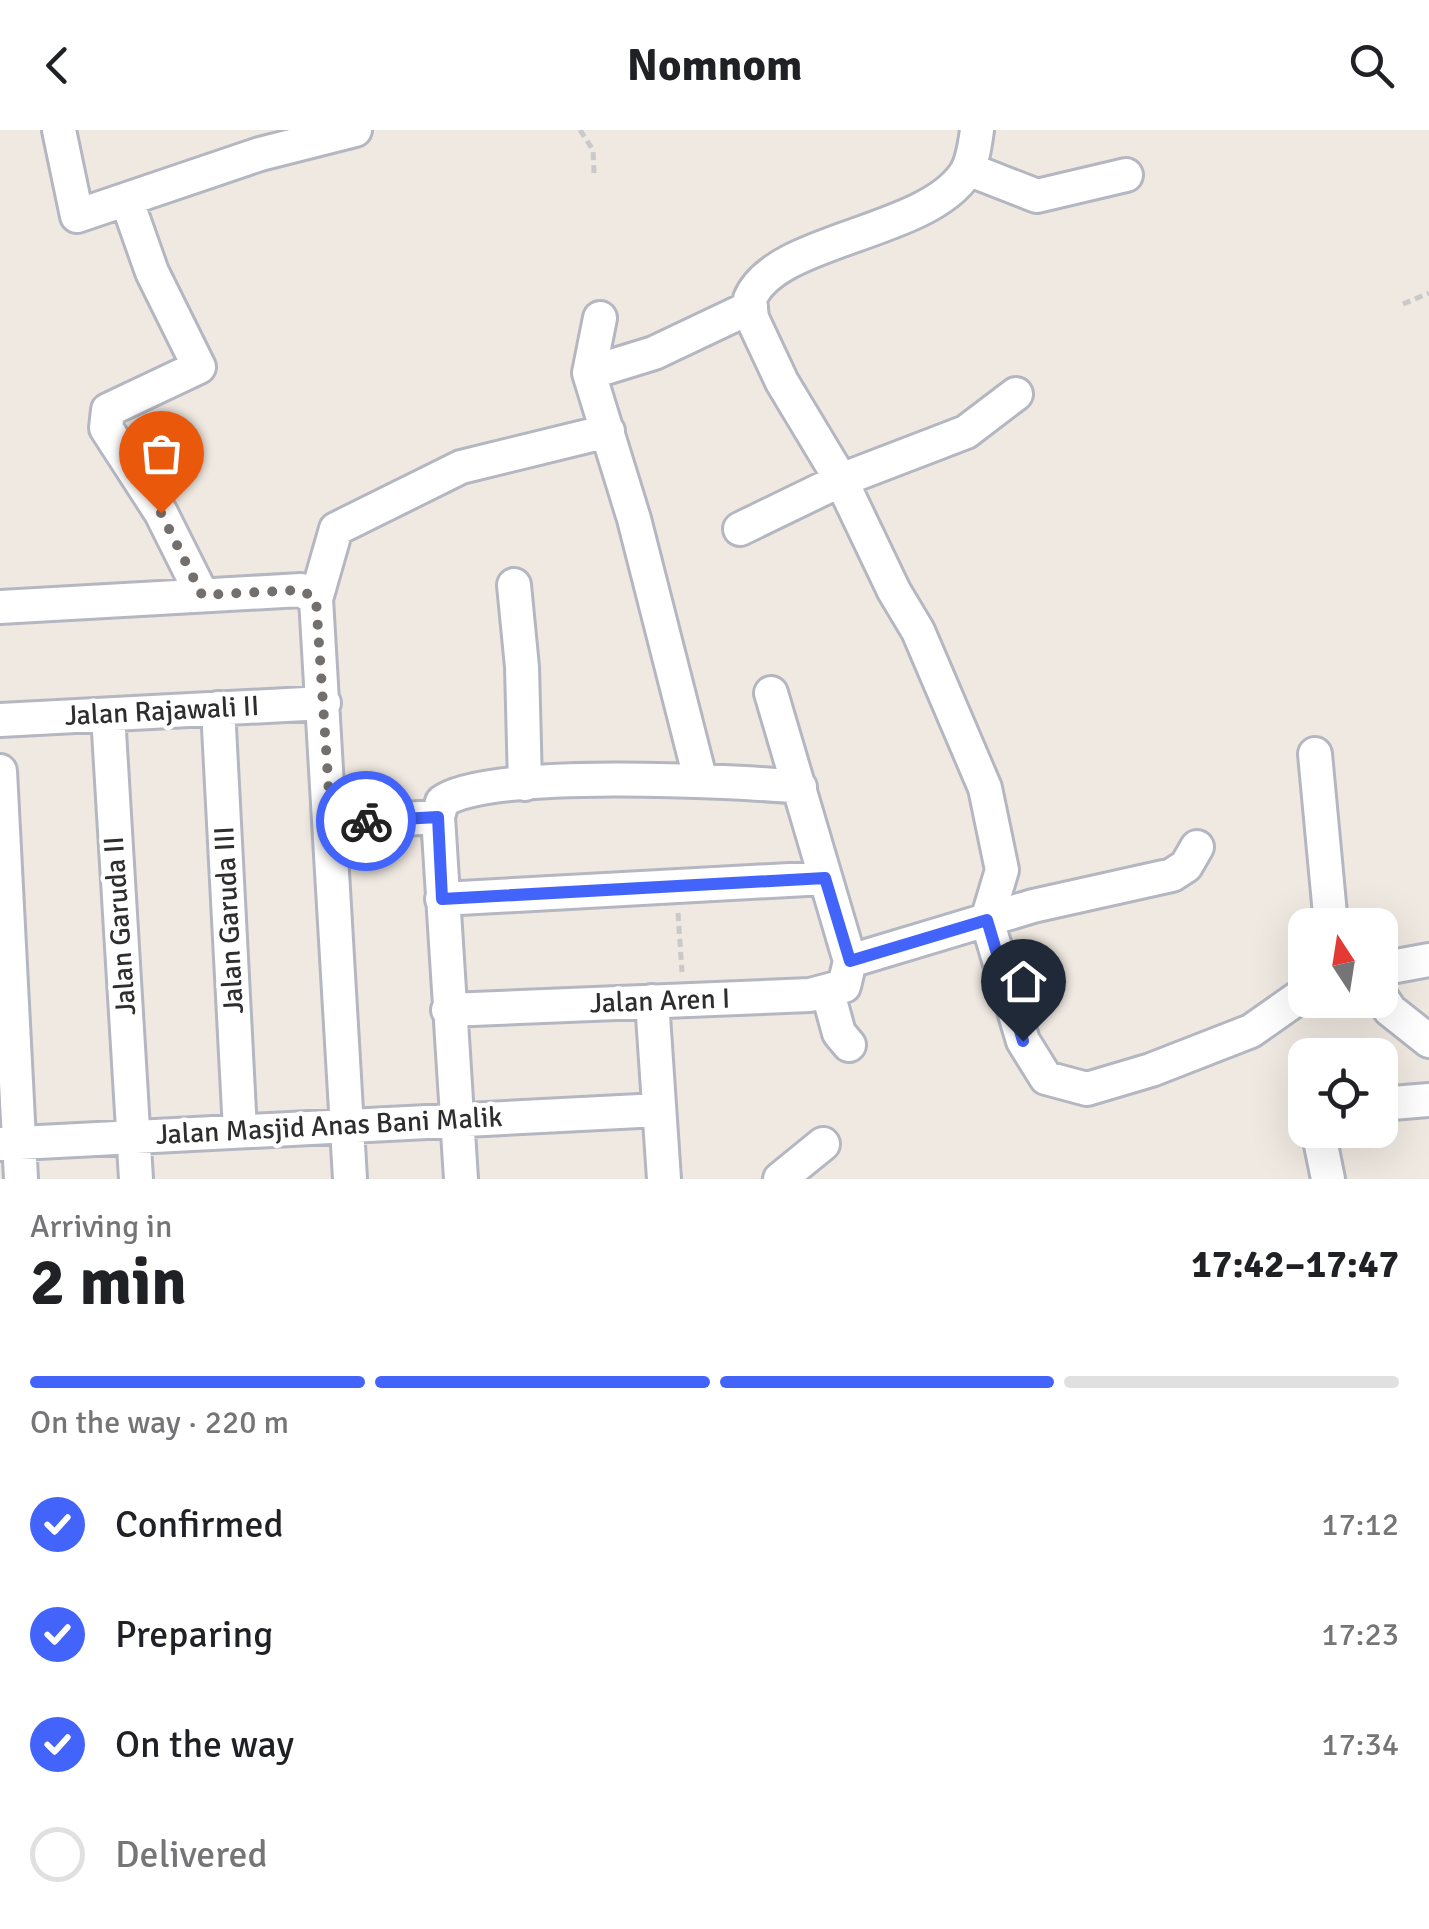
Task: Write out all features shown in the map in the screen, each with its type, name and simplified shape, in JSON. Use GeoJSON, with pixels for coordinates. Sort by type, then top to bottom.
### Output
{"type":"FeatureCollection","features":[{"type":"Feature","properties":{"kind":"street"},"geometry":{"type":"LineString","coordinates":[[59,130],[77,216],[260,154],[355,130]]}},
{"type":"Feature","properties":{"kind":"street"},"geometry":{"type":"LineString","coordinates":[[978,130],[968,169],[939,197],[856,238],[794,258],[754,290],[751,307],[782,382],[841,480],[894,591],[926,646],[985,788],[1002,870],[987,920],[1023,1041],[1046,1078],[1067,1087],[1088,1089],[1206,1052],[1251,1031],[1288,1005]]}},
{"type":"Feature","properties":{"kind":"street"},"geometry":{"type":"LineString","coordinates":[[968,169],[1038,196],[1126,175]]}},
{"type":"Feature","properties":{"kind":"street"},"geometry":{"type":"LineString","coordinates":[[127,201],[152,272],[199,367],[108,410],[106,428],[161,513],[202,595]]}},
{"type":"Feature","properties":{"kind":"street"},"geometry":{"type":"LineString","coordinates":[[589,373],[654,353],[751,307]]}},
{"type":"Feature","properties":{"kind":"street"},"geometry":{"type":"LineString","coordinates":[[600,318],[589,373],[700,778]]}},
{"type":"Feature","properties":{"kind":"street"},"geometry":{"type":"LineString","coordinates":[[740,529],[841,480],[966,432],[1016,394]]}},
{"type":"Feature","properties":{"kind":"street"},"geometry":{"type":"LineString","coordinates":[[350,1179],[316,599],[336,529],[461,467],[608,431]]}},
{"type":"Feature","properties":{"kind":"street"},"geometry":{"type":"LineString","coordinates":[[514,584],[522,666],[524,784]]}},
{"type":"Feature","properties":{"kind":"street"},"geometry":{"type":"LineString","coordinates":[[0,608],[301,590],[316,599]]}},
{"type":"Feature","properties":{"kind":"street"},"geometry":{"type":"LineString","coordinates":[[771,693],[850,961],[844,986],[828,993],[839,1033],[850,1046]]}},
{"type":"Feature","properties":{"kind":"street","name":"Jalan Rajawali II"},"geometry":{"type":"LineString","coordinates":[[0,720],[324,702]]}},
{"type":"Feature","properties":{"kind":"street","name":"Jalan Garuda III"},"geometry":{"type":"LineString","coordinates":[[218,708],[240,1131]]}},
{"type":"Feature","properties":{"kind":"street","name":"Jalan Garuda II"},"geometry":{"type":"LineString","coordinates":[[108,714],[136,1179]]}},
{"type":"Feature","properties":{"kind":"street"},"geometry":{"type":"LineString","coordinates":[[1316,754],[1330,908]]}},
{"type":"Feature","properties":{"kind":"street"},"geometry":{"type":"LineString","coordinates":[[0,771],[10,1143],[22,1179]]}},
{"type":"Feature","properties":{"kind":"street"},"geometry":{"type":"LineString","coordinates":[[461,1179],[442,899],[438,817],[442,802],[452,795],[524,784],[700,778],[800,787]]}},
{"type":"Feature","properties":{"kind":"street"},"geometry":{"type":"LineString","coordinates":[[331,823],[438,817]]}},
{"type":"Feature","properties":{"kind":"street"},"geometry":{"type":"LineString","coordinates":[[850,961],[987,920],[1172,876],[1186,866],[1197,847]]}},
{"type":"Feature","properties":{"kind":"street"},"geometry":{"type":"LineString","coordinates":[[442,899],[825,878]]}},
{"type":"Feature","properties":{"kind":"street"},"geometry":{"type":"LineString","coordinates":[[1398,966],[1429,960]]}},
{"type":"Feature","properties":{"kind":"street","name":"Jalan Aren I"},"geometry":{"type":"LineString","coordinates":[[448,1010],[828,993]]}},
{"type":"Feature","properties":{"kind":"street"},"geometry":{"type":"LineString","coordinates":[[664,1179],[659,1110],[668,1001]]}},
{"type":"Feature","properties":{"kind":"street"},"geometry":{"type":"LineString","coordinates":[[1398,1016],[1429,1040]]}},
{"type":"Feature","properties":{"kind":"street"},"geometry":{"type":"LineString","coordinates":[[1398,1103],[1429,1100]]}},
{"type":"Feature","properties":{"kind":"street","name":"Jalan Masjid Anas Bani Malik"},"geometry":{"type":"LineString","coordinates":[[10,1143],[659,1110]]}},
{"type":"Feature","properties":{"kind":"street"},"geometry":{"type":"LineString","coordinates":[[780,1179],[823,1144]]}},
{"type":"Feature","properties":{"kind":"street"},"geometry":{"type":"LineString","coordinates":[[1322,1148],[1328,1179]]}},
{"type":"Feature","properties":{"kind":"path"},"geometry":{"type":"LineString","coordinates":[[580,130],[592,150],[594,172]]}},
{"type":"Feature","properties":{"kind":"path"},"geometry":{"type":"LineString","coordinates":[[1404,304],[1429,292]]}},
{"type":"Feature","properties":{"kind":"path"},"geometry":{"type":"LineString","coordinates":[[668,1001],[677,886]]}},
{"type":"Feature","properties":{"kind":"way so far"},"geometry":{"type":"LineString","coordinates":[[161,513],[202,595],[301,590],[316,599],[331,823],[366,821]]}},
{"type":"Feature","properties":{"kind":"route"},"geometry":{"type":"LineString","coordinates":[[366,821],[438,817],[442,899],[825,878],[850,961],[987,920],[1023,1041]]}}]}
